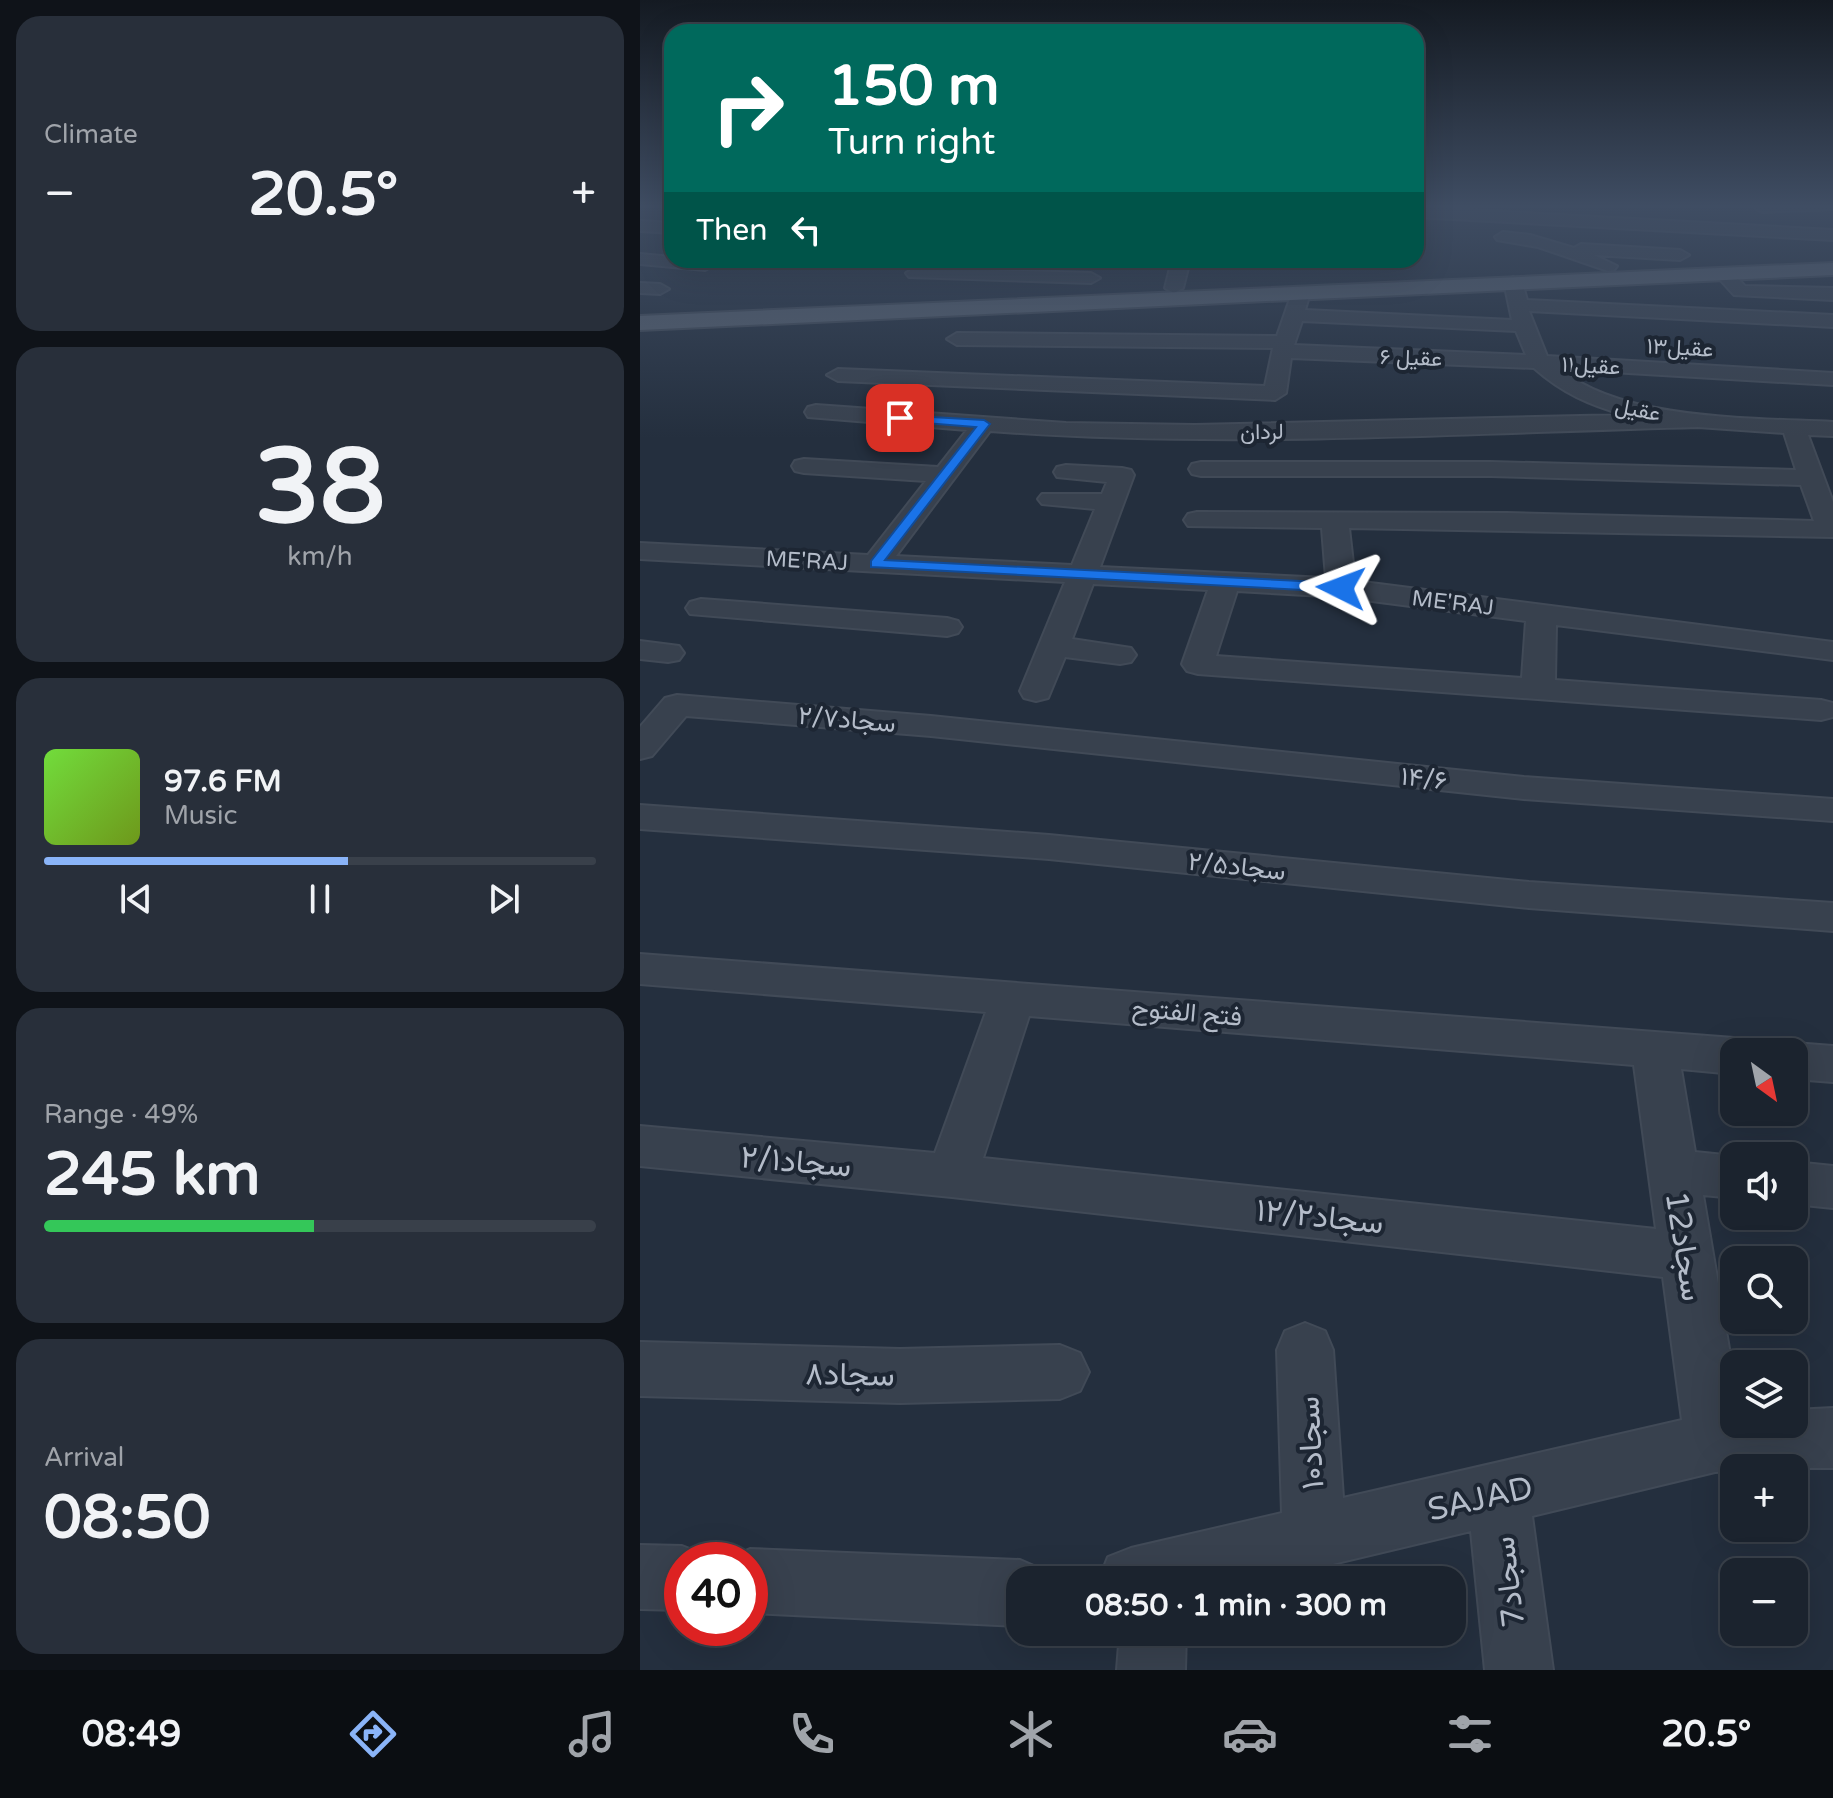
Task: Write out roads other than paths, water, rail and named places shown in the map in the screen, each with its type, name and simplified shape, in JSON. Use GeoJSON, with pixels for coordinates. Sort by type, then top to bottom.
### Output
{"type":"FeatureCollection","features":[{"type":"Feature","properties":{"kind":"main road"},"geometry":{"type":"LineString","coordinates":[[640,309],[1294,282]]}},
{"type":"Feature","properties":{"kind":"main road"},"geometry":{"type":"LineString","coordinates":[[640,323],[1513,282]]}},
{"type":"Feature","properties":{"kind":"street"},"geometry":{"type":"LineString","coordinates":[[1174,288],[1176,282]]}},
{"type":"Feature","properties":{"kind":"street","name":"عقیل"},"geometry":{"type":"LineString","coordinates":[[1513,282],[1524,323],[1541,362],[1559,381],[1592,399],[1645,413],[1833,429]]}},
{"type":"Feature","properties":{"kind":"street"},"geometry":{"type":"LineString","coordinates":[[1731,282],[1740,291],[1833,294]]}},
{"type":"Feature","properties":{"kind":"street"},"geometry":{"type":"LineString","coordinates":[[640,288],[660,289]]}},
{"type":"Feature","properties":{"kind":"street"},"geometry":{"type":"LineString","coordinates":[[838,375],[1275,393],[1288,333],[1301,293]]}},
{"type":"Feature","properties":{"kind":"street"},"geometry":{"type":"LineString","coordinates":[[1696,314],[1705,337]]}},
{"type":"Feature","properties":{"kind":"street"},"geometry":{"type":"LineString","coordinates":[[957,339],[1288,333],[1696,314],[1830,326]]}},
{"type":"Feature","properties":{"kind":"street"},"geometry":{"type":"LineString","coordinates":[[1086,319],[1149,320]]}},
{"type":"Feature","properties":{"kind":"street"},"geometry":{"type":"LineString","coordinates":[[1212,321],[1288,333]]}},
{"type":"Feature","properties":{"kind":"street"},"geometry":{"type":"LineString","coordinates":[[1524,323],[1558,340]]}},
{"type":"Feature","properties":{"kind":"street","name":"عقیل ۶"},"geometry":{"type":"LineString","coordinates":[[1288,333],[1541,362]]}},
{"type":"Feature","properties":{"kind":"street","name":"عقیل۱۱"},"geometry":{"type":"LineString","coordinates":[[1541,362],[1833,379]]}},
{"type":"Feature","properties":{"kind":"street","name":"لردان"},"geometry":{"type":"LineString","coordinates":[[816,412],[1066,430],[1195,432],[1709,420]]}},
{"type":"Feature","properties":{"kind":"street"},"geometry":{"type":"LineString","coordinates":[[843,584],[944,475],[984,424]]}},
{"type":"Feature","properties":{"kind":"street"},"geometry":{"type":"LineString","coordinates":[[1197,520],[1507,521],[1830,530],[1831,525],[1793,426]]}},
{"type":"Feature","properties":{"kind":"street"},"geometry":{"type":"LineString","coordinates":[[1201,469],[1809,470],[1833,464]]}},
{"type":"Feature","properties":{"kind":"street"},"geometry":{"type":"LineString","coordinates":[[804,466],[944,475]]}},
{"type":"Feature","properties":{"kind":"street"},"geometry":{"type":"LineString","coordinates":[[1491,469],[1507,521]]}},
{"type":"Feature","properties":{"kind":"street"},"geometry":{"type":"LineString","coordinates":[[1036,691],[1085,575],[1122,475],[1066,472]]}},
{"type":"Feature","properties":{"kind":"street"},"geometry":{"type":"LineString","coordinates":[[1051,499],[1112,502]]}},
{"type":"Feature","properties":{"kind":"street"},"geometry":{"type":"LineString","coordinates":[[1335,521],[1341,588]]}},
{"type":"Feature","properties":{"kind":"street","name":"ME'RAJ"},"geometry":{"type":"LineString","coordinates":[[640,551],[843,584],[1085,575],[1341,588],[1833,651]]}},
{"type":"Feature","properties":{"kind":"street"},"geometry":{"type":"LineString","coordinates":[[1225,582],[1198,664],[1821,710]]}},
{"type":"Feature","properties":{"kind":"street"},"geometry":{"type":"LineString","coordinates":[[701,608],[843,584],[947,627]]}},
{"type":"Feature","properties":{"kind":"street"},"geometry":{"type":"LineString","coordinates":[[1538,689],[1541,614]]}},
{"type":"Feature","properties":{"kind":"street"},"geometry":{"type":"LineString","coordinates":[[1054,646],[1120,655]]}},
{"type":"Feature","properties":{"kind":"street","name":"سجاد۲/۷"},"geometry":{"type":"LineString","coordinates":[[640,749],[677,705],[1016,735]]}},
{"type":"Feature","properties":{"kind":"street","name":"۱۴/۶"},"geometry":{"type":"LineString","coordinates":[[1016,735],[1524,788],[1833,810]]}},
{"type":"Feature","properties":{"kind":"street","name":"۲/۵سجاد"},"geometry":{"type":"LineString","coordinates":[[640,817],[1049,847],[1529,895],[1833,917]]}},
{"type":"Feature","properties":{"kind":"street","name":"فتح الفتوح"},"geometry":{"type":"LineString","coordinates":[[640,969],[1720,1055]]}},
{"type":"Feature","properties":{"kind":"street"},"geometry":{"type":"LineString","coordinates":[[952,1176],[1013,999]]}},
{"type":"Feature","properties":{"kind":"street","name":"12سجاد"},"geometry":{"type":"LineString","coordinates":[[1655,1049],[1715,1442]]}},
{"type":"Feature","properties":{"kind":"street"},"geometry":{"type":"LineString","coordinates":[[1808,1062],[1833,1064]]}},
{"type":"Feature","properties":{"kind":"street","name":"۲/۱سجاد"},"geometry":{"type":"LineString","coordinates":[[640,1146],[952,1176]]}},
{"type":"Feature","properties":{"kind":"street"},"geometry":{"type":"LineString","coordinates":[[1674,1171],[1720,1176]]}},
{"type":"Feature","properties":{"kind":"street","name":"۱۲/۲سجاد"},"geometry":{"type":"LineString","coordinates":[[952,1176],[1687,1256]]}},
{"type":"Feature","properties":{"kind":"street"},"geometry":{"type":"LineString","coordinates":[[1808,1184],[1833,1187]]}},
{"type":"Feature","properties":{"kind":"street","name":"۱۰سجاد"},"geometry":{"type":"LineString","coordinates":[[1305,1350],[1314,1537]]}},
{"type":"Feature","properties":{"kind":"street","name":"۸سجاد"},"geometry":{"type":"LineString","coordinates":[[640,1369],[900,1376],[1060,1372]]}},
{"type":"Feature","properties":{"kind":"street","name":"SAJAD"},"geometry":{"type":"LineString","coordinates":[[1225,1566],[1314,1537],[1715,1442],[1833,1438]]}},
{"type":"Feature","properties":{"kind":"street","name":"7سجاد"},"geometry":{"type":"LineString","coordinates":[[1498,1494],[1519,1670]]}},
{"type":"Feature","properties":{"kind":"street"},"geometry":{"type":"LineString","coordinates":[[640,1577],[664,1578]]}},
{"type":"Feature","properties":{"kind":"street"},"geometry":{"type":"LineString","coordinates":[[768,1582],[1006,1592]]}},
{"type":"Feature","properties":{"kind":"street"},"geometry":{"type":"LineString","coordinates":[[1150,1646],[1151,1670]]}}]}
